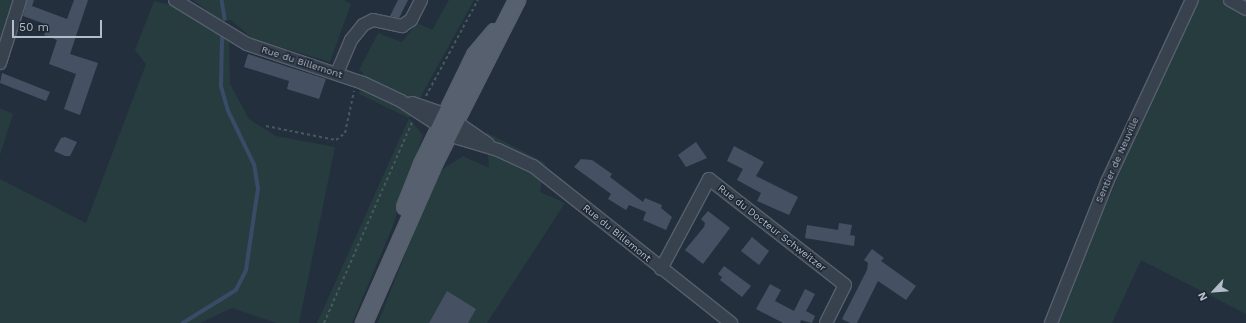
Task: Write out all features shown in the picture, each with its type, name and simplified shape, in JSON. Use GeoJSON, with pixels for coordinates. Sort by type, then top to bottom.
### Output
{"type":"FeatureCollection","features":[{"type":"Feature","properties":{"kind":"main road"},"geometry":{"type":"LineString","coordinates":[[364,323],[448,124],[515,3]]}},
{"type":"Feature","properties":{"kind":"street"},"geometry":{"type":"LineString","coordinates":[[0,64],[20,0]]}},
{"type":"Feature","properties":{"kind":"street","name":"Rue du Billemont"},"geometry":{"type":"LineString","coordinates":[[175,0],[247,44],[337,73],[386,93],[548,176],[661,269],[731,323]]}},
{"type":"Feature","properties":{"kind":"street"},"geometry":{"type":"LineString","coordinates":[[337,73],[351,40],[363,25],[373,20],[402,26],[411,20],[421,0]]}},
{"type":"Feature","properties":{"kind":"street","name":"Sentier de Neuville"},"geometry":{"type":"LineString","coordinates":[[1051,323],[1100,197],[1192,0]]}},
{"type":"Feature","properties":{"kind":"street"},"geometry":{"type":"LineString","coordinates":[[1230,0],[1246,8]]}},
{"type":"Feature","properties":{"kind":"street","name":"Rue du Docteur Schweitzer"},"geometry":{"type":"LineString","coordinates":[[661,269],[709,179],[845,285],[826,323]]}},
{"type":"Feature","properties":{"kind":"path"},"geometry":{"type":"LineString","coordinates":[[324,323],[380,192],[419,109],[478,0]]}},
{"type":"Feature","properties":{"kind":"path"},"geometry":{"type":"LineString","coordinates":[[266,126],[336,140],[342,137],[356,80]]}},
{"type":"Feature","properties":{"kind":"green space"},"geometry":{"type":"Polygon","coordinates":[[[0,0],[13,0],[0,40],[0,0]]]}},
{"type":"Feature","properties":{"kind":"green space"},"geometry":{"type":"Polygon","coordinates":[[[193,0],[344,0],[351,4],[330,62],[253,39],[231,20],[219,20],[193,0]]]}},
{"type":"Feature","properties":{"kind":"green space"},"geometry":{"type":"Polygon","coordinates":[[[449,0],[474,0],[409,118],[359,94],[363,72],[359,70],[378,33],[402,42],[417,23],[432,30],[449,0]]]}},
{"type":"Feature","properties":{"kind":"green space"},"geometry":{"type":"Polygon","coordinates":[[[1201,0],[1221,0],[1246,13],[1246,314],[1141,260],[1112,323],[1054,323],[1190,13],[1201,0]]]}},
{"type":"Feature","properties":{"kind":"green space"},"geometry":{"type":"Polygon","coordinates":[[[154,1],[182,8],[229,41],[230,84],[249,119],[276,136],[335,147],[299,323],[276,323],[232,308],[200,323],[0,323],[0,179],[86,223],[146,64],[135,50],[154,1]]]}},
{"type":"Feature","properties":{"kind":"green space"},"geometry":{"type":"Polygon","coordinates":[[[0,108],[13,114],[0,155],[0,108]]]}},
{"type":"Feature","properties":{"kind":"green space"},"geometry":{"type":"Polygon","coordinates":[[[409,118],[423,135],[392,228],[352,323],[317,323],[409,118]]]}},
{"type":"Feature","properties":{"kind":"green space"},"geometry":{"type":"Polygon","coordinates":[[[486,132],[545,163],[540,192],[565,203],[487,323],[378,323],[437,173],[463,156],[489,168],[486,132]]]}},
{"type":"Feature","properties":{"kind":"building"},"geometry":{"type":"Polygon","coordinates":[[[27,0],[34,0],[32,6],[67,19],[74,0],[88,0],[70,54],[98,63],[80,115],[64,109],[76,74],[49,64],[57,40],[44,35],[48,25],[23,16],[27,0]]]}},
{"type":"Feature","properties":{"kind":"building"},"geometry":{"type":"Polygon","coordinates":[[[398,0],[408,0],[399,18],[390,16],[398,0]]]}},
{"type":"Feature","properties":{"kind":"building"},"geometry":{"type":"Polygon","coordinates":[[[248,54],[326,79],[319,99],[287,89],[289,81],[244,67],[248,54]]]}},
{"type":"Feature","properties":{"kind":"building"},"geometry":{"type":"Polygon","coordinates":[[[2,73],[50,92],[46,101],[0,83],[2,73]]]}},
{"type":"Feature","properties":{"kind":"building"},"geometry":{"type":"Polygon","coordinates":[[[65,137],[77,142],[70,156],[65,156],[54,151],[61,138],[65,137]]]}},
{"type":"Feature","properties":{"kind":"building"},"geometry":{"type":"Polygon","coordinates":[[[696,142],[707,158],[686,167],[678,155],[696,142]]]}},
{"type":"Feature","properties":{"kind":"building"},"geometry":{"type":"Polygon","coordinates":[[[734,146],[764,162],[756,176],[798,197],[789,215],[757,201],[761,193],[737,180],[743,169],[727,161],[734,146]]]}},
{"type":"Feature","properties":{"kind":"building"},"geometry":{"type":"Polygon","coordinates":[[[581,159],[592,160],[612,174],[610,177],[643,202],[645,198],[662,205],[661,208],[672,217],[666,230],[643,220],[646,212],[629,205],[626,210],[608,199],[611,194],[574,167],[581,159]]]}},
{"type":"Feature","properties":{"kind":"building"},"geometry":{"type":"Polygon","coordinates":[[[708,211],[730,228],[703,264],[685,250],[704,227],[705,223],[701,219],[708,211]]]}},
{"type":"Feature","properties":{"kind":"building"},"geometry":{"type":"Polygon","coordinates":[[[839,223],[852,225],[850,235],[855,236],[854,246],[805,238],[807,225],[838,230],[839,223]]]}},
{"type":"Feature","properties":{"kind":"building"},"geometry":{"type":"Polygon","coordinates":[[[752,237],[769,251],[759,265],[741,251],[752,237]]]}},
{"type":"Feature","properties":{"kind":"building"},"geometry":{"type":"Polygon","coordinates":[[[872,249],[884,258],[881,261],[916,286],[906,300],[878,281],[857,323],[850,323],[842,319],[867,270],[868,263],[864,260],[872,249]]]}},
{"type":"Feature","properties":{"kind":"building"},"geometry":{"type":"Polygon","coordinates":[[[724,266],[751,286],[742,297],[720,280],[722,277],[718,274],[724,266]]]}},
{"type":"Feature","properties":{"kind":"building"},"geometry":{"type":"Polygon","coordinates":[[[770,284],[781,290],[775,301],[794,311],[805,289],[815,294],[806,311],[815,316],[812,323],[801,320],[800,323],[783,323],[756,309],[770,284]]]}},
{"type":"Feature","properties":{"kind":"building"},"geometry":{"type":"Polygon","coordinates":[[[447,291],[476,309],[468,323],[429,323],[447,291]]]}},
{"type":"Feature","properties":{"kind":"waterway"},"geometry":{"type":"LineString","coordinates":[[222,0],[225,19]]}},
{"type":"Feature","properties":{"kind":"waterway"},"geometry":{"type":"LineString","coordinates":[[183,323],[236,290],[246,270],[258,189],[254,165],[228,111],[221,86],[222,39]]}}]}
